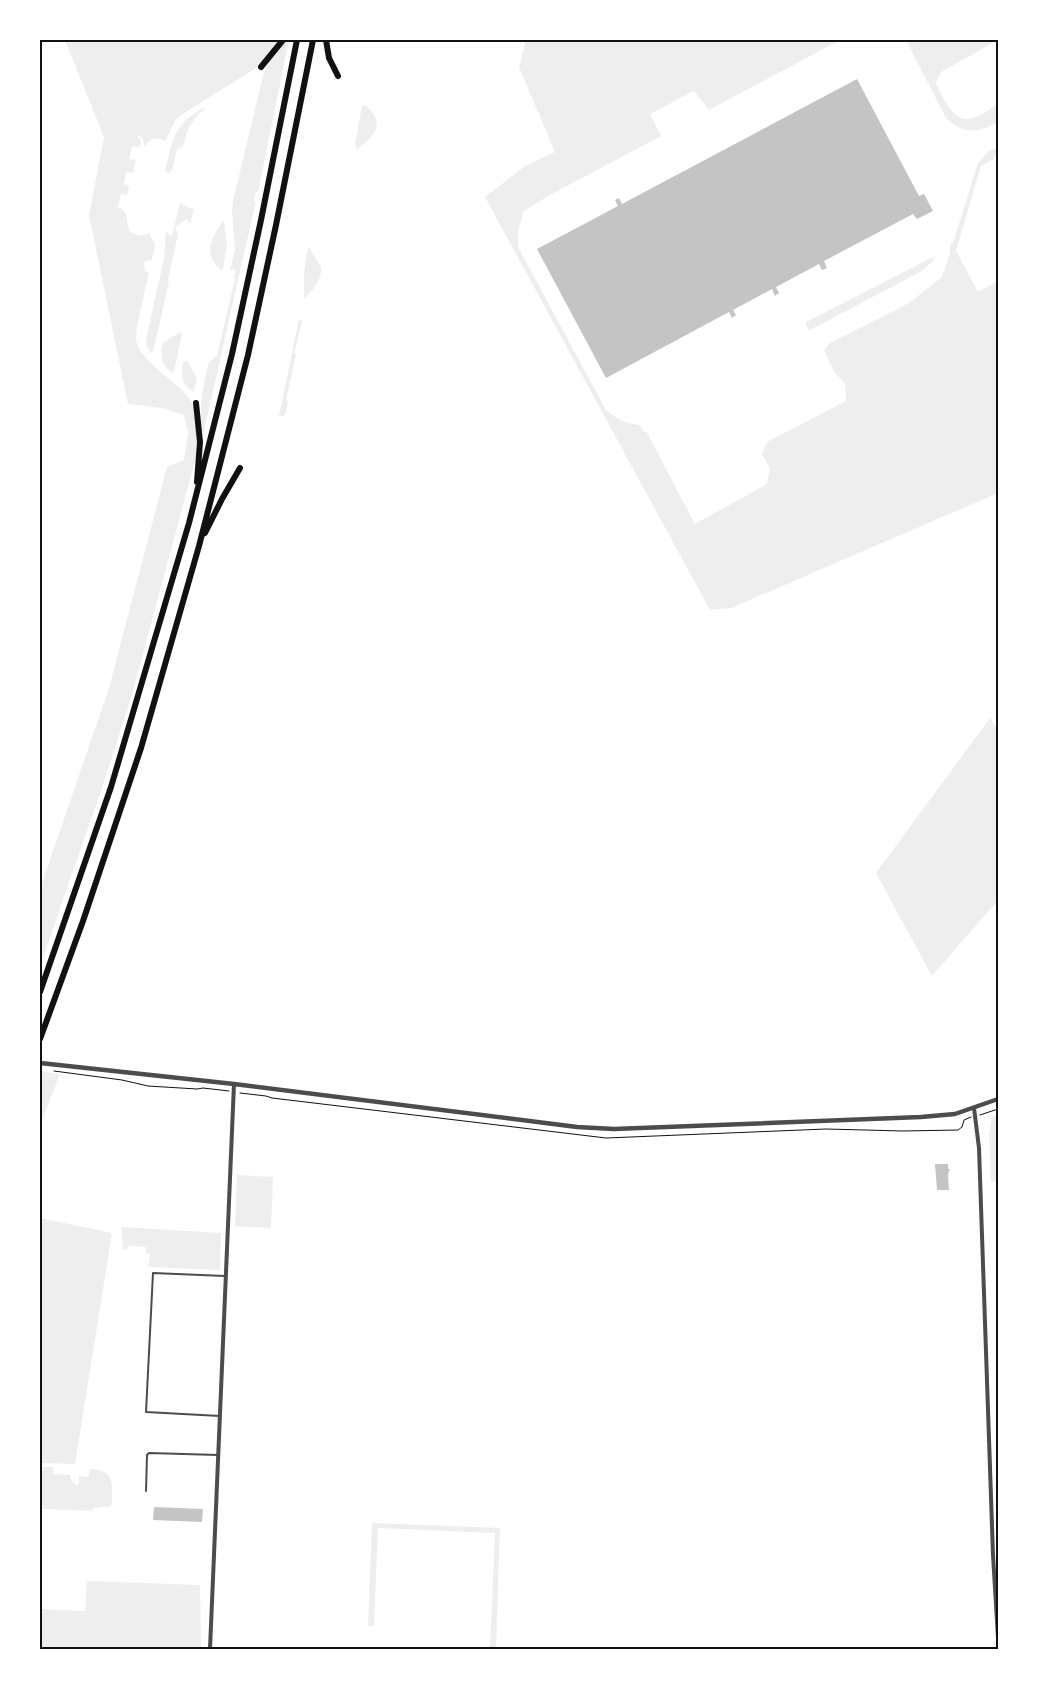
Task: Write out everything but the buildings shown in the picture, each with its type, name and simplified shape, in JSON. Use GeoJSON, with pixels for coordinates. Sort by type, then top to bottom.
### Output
{"type":"FeatureCollection","features":[{"type":"Feature","properties":{"kind":"highway"},"geometry":{"type":"LineString","coordinates":[[261,68],[283,40]]}},
{"type":"Feature","properties":{"kind":"highway"},"geometry":{"type":"LineString","coordinates":[[40,992],[111,787],[195,501],[232,354],[297,40]]}},
{"type":"Feature","properties":{"kind":"highway"},"geometry":{"type":"LineString","coordinates":[[40,1039],[83,921],[141,748],[199,546],[248,355],[313,40]]}},
{"type":"Feature","properties":{"kind":"highway"},"geometry":{"type":"LineString","coordinates":[[326,40],[329,58],[338,76]]}},
{"type":"Feature","properties":{"kind":"highway"},"geometry":{"type":"LineString","coordinates":[[195,501],[200,442],[196,403]]}},
{"type":"Feature","properties":{"kind":"highway"},"geometry":{"type":"LineString","coordinates":[[199,546],[222,499],[240,468]]}},
{"type":"Feature","properties":{"kind":"street"},"geometry":{"type":"LineString","coordinates":[[40,1063],[234,1084],[577,1127],[614,1129],[921,1117],[955,1114],[998,1099]]}},
{"type":"Feature","properties":{"kind":"street"},"geometry":{"type":"LineString","coordinates":[[210,1649],[234,1084]]}},
{"type":"Feature","properties":{"kind":"street"},"geometry":{"type":"LineString","coordinates":[[974,1108],[978,1148],[993,1555],[998,1638]]}},
{"type":"Feature","properties":{"kind":"lane"},"geometry":{"type":"LineString","coordinates":[[220,1416],[146,1412],[153,1273],[226,1276]]}},
{"type":"Feature","properties":{"kind":"lane"},"geometry":{"type":"LineString","coordinates":[[146,1491],[147,1455],[149,1453],[218,1454]]}},
{"type":"Feature","properties":{"kind":"path"},"geometry":{"type":"LineString","coordinates":[[53,1070],[60,1073],[122,1080],[148,1086],[204,1088],[272,1098]]}},
{"type":"Feature","properties":{"kind":"shaded area"},"geometry":{"type":"Polygon","coordinates":[[[65,40],[279,40],[256,68],[181,115],[175,121],[165,141],[154,139],[145,147],[142,137],[138,136],[141,145],[137,147],[132,146],[129,159],[136,160],[133,173],[126,172],[124,184],[129,186],[127,195],[121,194],[118,207],[125,213],[131,233],[141,236],[149,233],[155,245],[152,260],[145,261],[144,265],[145,271],[149,272],[136,331],[136,342],[148,360],[187,395],[192,403],[197,423],[196,457],[132,695],[40,966],[40,889],[109,688],[167,467],[184,460],[188,433],[184,415],[162,408],[128,404],[89,215],[104,137],[65,40]]]}},
{"type":"Feature","properties":{"kind":"shaded area"},"geometry":{"type":"Polygon","coordinates":[[[286,40],[289,40],[258,192],[256,192],[254,201],[256,201],[203,435],[201,407],[205,380],[209,362],[217,356],[235,278],[233,276],[236,272],[234,269],[230,271],[235,250],[233,201],[263,76],[268,64],[286,40]]]}},
{"type":"Feature","properties":{"kind":"shaded area"},"geometry":{"type":"Polygon","coordinates":[[[526,40],[840,40],[709,110],[694,91],[650,114],[661,136],[548,196],[523,212],[518,233],[518,247],[606,410],[622,420],[640,425],[644,432],[646,431],[695,524],[767,484],[770,469],[762,454],[767,442],[846,401],[845,383],[834,372],[824,350],[830,343],[909,303],[942,277],[950,253],[950,244],[953,243],[978,163],[989,151],[998,147],[994,159],[981,166],[956,251],[978,292],[998,281],[998,493],[731,608],[710,610],[485,197],[525,166],[555,152],[519,67],[526,40]]]}},
{"type":"Feature","properties":{"kind":"shaded area"},"geometry":{"type":"Polygon","coordinates":[[[906,40],[998,40],[941,72],[936,83],[954,114],[966,119],[973,118],[998,104],[998,122],[977,130],[965,130],[946,118],[906,40]]]}},
{"type":"Feature","properties":{"kind":"shaded area"},"geometry":{"type":"Polygon","coordinates":[[[365,105],[375,117],[377,123],[373,134],[357,149],[355,144],[362,106],[365,105]]]}},
{"type":"Feature","properties":{"kind":"shaded area"},"geometry":{"type":"Polygon","coordinates":[[[203,108],[204,110],[190,126],[183,146],[177,149],[172,171],[169,173],[165,172],[172,142],[179,128],[185,121],[203,108]]]}},
{"type":"Feature","properties":{"kind":"shaded area"},"geometry":{"type":"Polygon","coordinates":[[[180,202],[194,209],[190,224],[187,219],[175,228],[178,234],[169,282],[153,352],[151,353],[146,339],[164,259],[166,231],[172,236],[180,202]]]}},
{"type":"Feature","properties":{"kind":"shaded area"},"geometry":{"type":"Polygon","coordinates":[[[224,220],[227,246],[223,269],[221,270],[212,258],[210,245],[215,233],[224,220]]]}},
{"type":"Feature","properties":{"kind":"shaded area"},"geometry":{"type":"Polygon","coordinates":[[[308,246],[321,267],[321,272],[316,285],[304,299],[304,273],[308,246]]]}},
{"type":"Feature","properties":{"kind":"shaded area"},"geometry":{"type":"Polygon","coordinates":[[[935,256],[933,261],[920,272],[810,330],[807,329],[806,322],[935,256]]]}},
{"type":"Feature","properties":{"kind":"shaded area"},"geometry":{"type":"Polygon","coordinates":[[[299,319],[302,322],[294,353],[296,354],[286,401],[288,401],[286,413],[283,416],[279,416],[299,319]]]}},
{"type":"Feature","properties":{"kind":"shaded area"},"geometry":{"type":"Polygon","coordinates":[[[180,332],[182,334],[172,373],[164,363],[162,348],[163,343],[180,332]]]}},
{"type":"Feature","properties":{"kind":"shaded area"},"geometry":{"type":"Polygon","coordinates":[[[187,361],[197,378],[194,392],[184,383],[183,379],[183,362],[187,361]]]}},
{"type":"Feature","properties":{"kind":"shaded area"},"geometry":{"type":"Polygon","coordinates":[[[990,718],[998,730],[998,900],[932,976],[876,873],[990,718]]]}},
{"type":"Feature","properties":{"kind":"shaded area"},"geometry":{"type":"Polygon","coordinates":[[[40,1071],[60,1074],[40,1125],[40,1071]]]}},
{"type":"Feature","properties":{"kind":"shaded area"},"geometry":{"type":"Polygon","coordinates":[[[998,1115],[998,1180],[991,1182],[989,1135],[992,1117],[998,1115]]]}},
{"type":"Feature","properties":{"kind":"shaded area"},"geometry":{"type":"Polygon","coordinates":[[[237,1175],[273,1177],[271,1228],[235,1226],[237,1175]]]}},
{"type":"Feature","properties":{"kind":"shaded area"},"geometry":{"type":"Polygon","coordinates":[[[40,1218],[112,1233],[75,1464],[40,1463],[40,1218]]]}},
{"type":"Feature","properties":{"kind":"shaded area"},"geometry":{"type":"Polygon","coordinates":[[[121,1227],[221,1233],[220,1270],[148,1267],[150,1254],[145,1253],[146,1247],[128,1246],[127,1250],[123,1250],[121,1227]]]}},
{"type":"Feature","properties":{"kind":"shaded area"},"geometry":{"type":"Polygon","coordinates":[[[40,1467],[53,1467],[53,1474],[70,1475],[76,1485],[79,1484],[79,1476],[88,1477],[90,1469],[104,1472],[112,1483],[111,1506],[95,1508],[91,1511],[40,1509],[40,1467]]]}},
{"type":"Feature","properties":{"kind":"shaded area"},"geometry":{"type":"Polygon","coordinates":[[[372,1523],[500,1528],[496,1649],[490,1649],[495,1533],[378,1528],[374,1626],[368,1626],[372,1523]]]}},
{"type":"Feature","properties":{"kind":"shaded area"},"geometry":{"type":"Polygon","coordinates":[[[87,1581],[200,1585],[201,1649],[40,1649],[40,1609],[85,1611],[87,1581]]]}}]}
